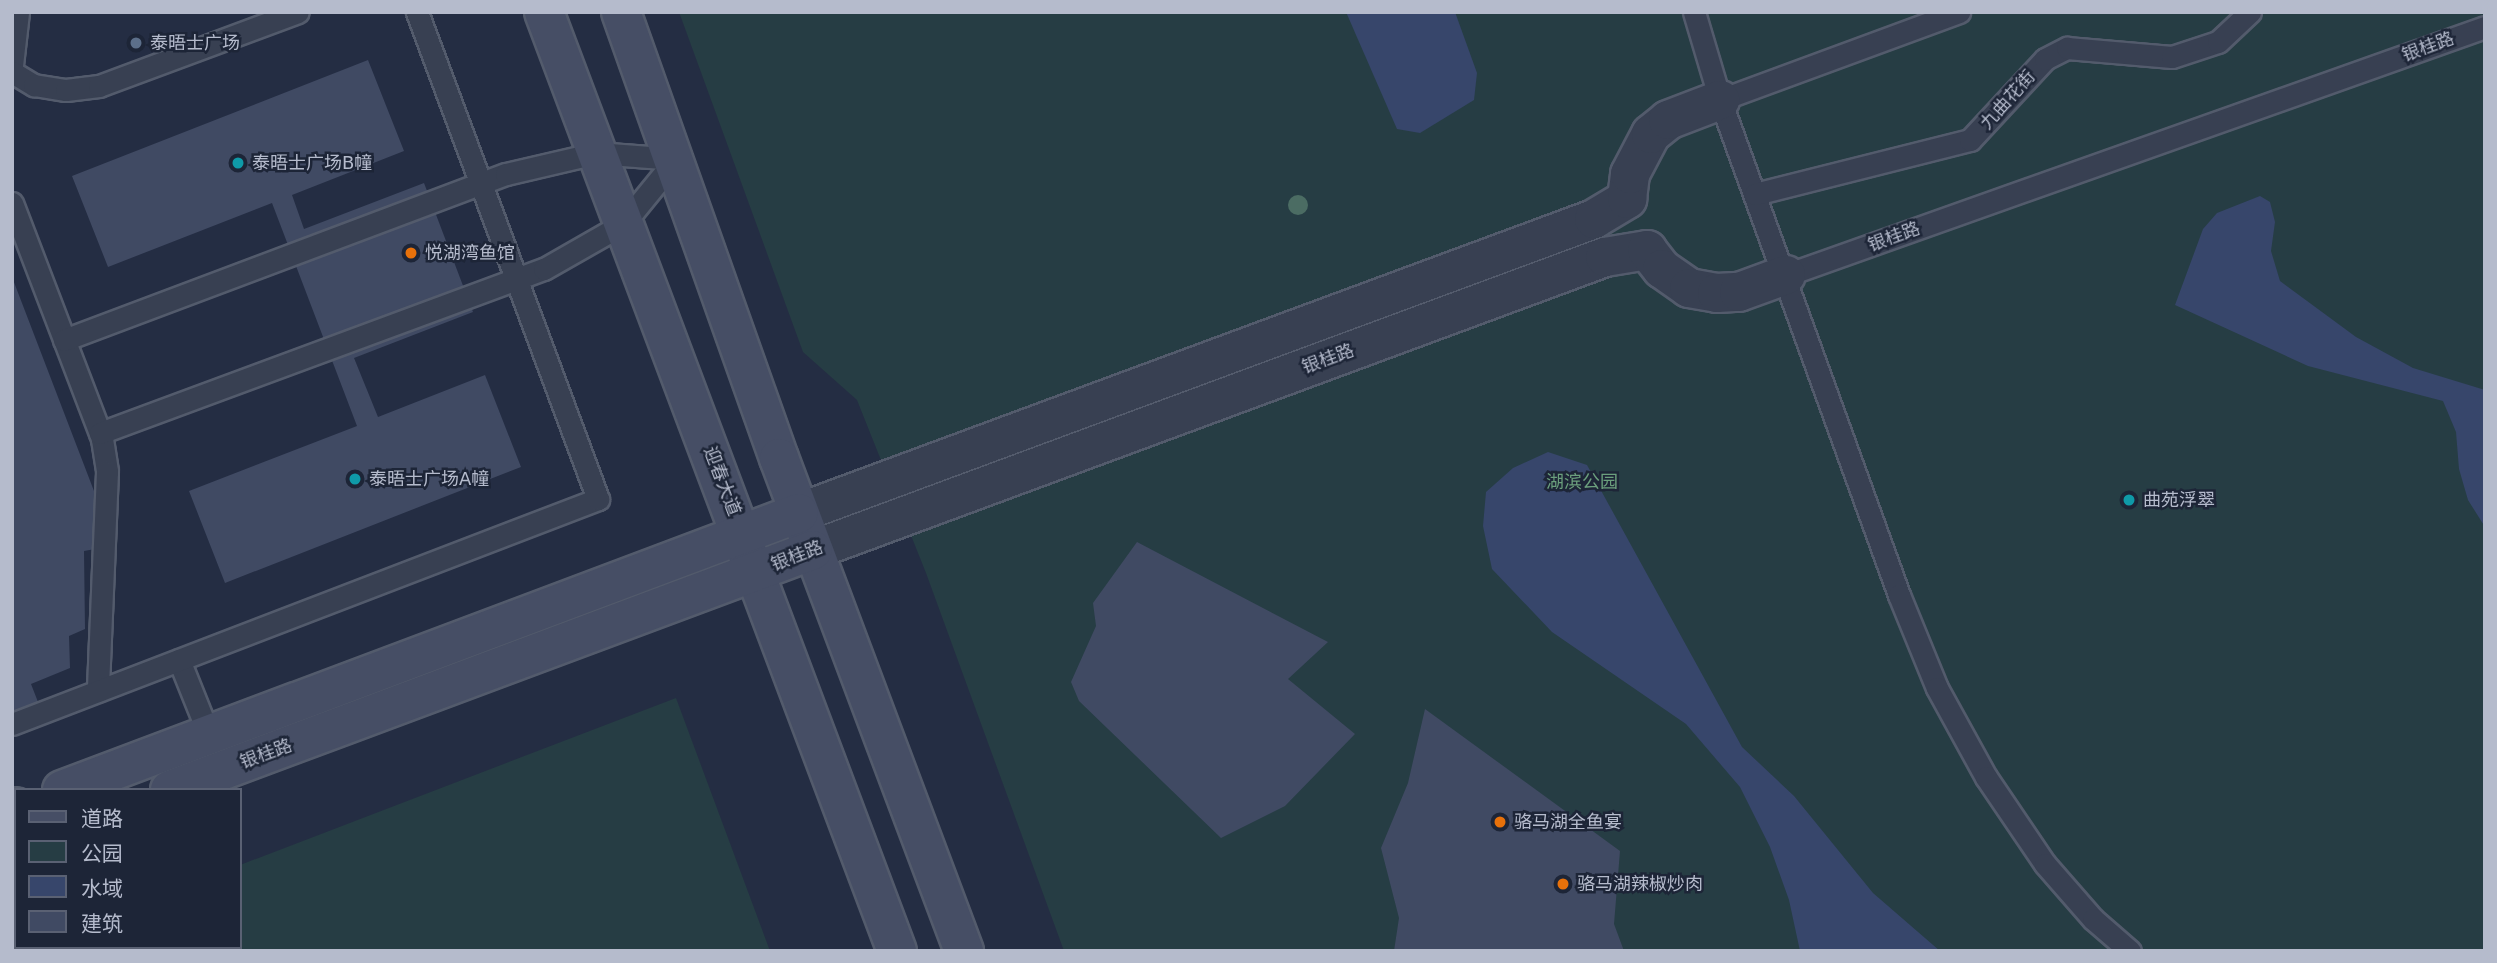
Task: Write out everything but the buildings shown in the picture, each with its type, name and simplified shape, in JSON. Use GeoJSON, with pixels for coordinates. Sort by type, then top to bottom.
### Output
{"type":"FeatureCollection","features":[{"type":"Feature","properties":{"kind":"main road","name":"迎春大道"},"geometry":{"type":"LineString","coordinates":[[544,12],[897,951]]}},
{"type":"Feature","properties":{"kind":"main road"},"geometry":{"type":"LineString","coordinates":[[621,12],[676,159],[799,513],[964,951]]}},
{"type":"Feature","properties":{"kind":"main road"},"geometry":{"type":"LineString","coordinates":[[67,788],[799,513]]}},
{"type":"Feature","properties":{"kind":"main road","name":"银桂路"},"geometry":{"type":"LineString","coordinates":[[175,788],[813,550]]}},
{"type":"Feature","properties":{"kind":"street"},"geometry":{"type":"LineString","coordinates":[[1647,250],[1627,198],[1630,174],[1651,134],[1668,120],[1720,100]]}},
{"type":"Feature","properties":{"kind":"street"},"geometry":{"type":"LineString","coordinates":[[799,513],[1594,219],[1627,198]]}},
{"type":"Feature","properties":{"kind":"street","name":"银桂路"},"geometry":{"type":"LineString","coordinates":[[813,550],[1605,257],[1647,250],[1662,269],[1698,289],[1739,292],[1786,275]]}},
{"type":"Feature","properties":{"kind":"lane"},"geometry":{"type":"LineString","coordinates":[[12,65],[18,12]]}},
{"type":"Feature","properties":{"kind":"lane"},"geometry":{"type":"LineString","coordinates":[[12,72],[34,85],[66,90],[99,86],[298,12]]}},
{"type":"Feature","properties":{"kind":"lane"},"geometry":{"type":"LineString","coordinates":[[12,724],[598,499],[417,12]]}},
{"type":"Feature","properties":{"kind":"lane"},"geometry":{"type":"LineString","coordinates":[[1694,12],[1720,100],[1786,275],[1899,596],[1937,688],[1986,777],[2045,864],[2094,919],[2130,951]]}},
{"type":"Feature","properties":{"kind":"lane"},"geometry":{"type":"LineString","coordinates":[[1720,100],[1959,12]]}},
{"type":"Feature","properties":{"kind":"lane","name":"九曲花街"},"geometry":{"type":"LineString","coordinates":[[1755,194],[1970,140],[2045,59],[2067,48],[2172,57],[2218,42],[2250,12]]}},
{"type":"Feature","properties":{"kind":"lane","name":"银桂路"},"geometry":{"type":"LineString","coordinates":[[1786,275],[2485,27]]}},
{"type":"Feature","properties":{"kind":"lane"},"geometry":{"type":"LineString","coordinates":[[64,340],[481,184],[596,153],[676,159]]}},
{"type":"Feature","properties":{"kind":"lane"},"geometry":{"type":"LineString","coordinates":[[100,433],[544,269],[623,224],[676,159]]}},
{"type":"Feature","properties":{"kind":"lane"},"geometry":{"type":"LineString","coordinates":[[12,203],[100,433],[107,472],[98,691]]}},
{"type":"Feature","properties":{"kind":"lane"},"geometry":{"type":"LineString","coordinates":[[179,660],[209,735]]}},
{"type":"Feature","properties":{"kind":"green space","name":"湖滨公园"},"geometry":{"type":"Polygon","coordinates":[[[679,12],[2485,12],[2485,951],[1064,951],[926,573],[857,400],[803,352],[679,12]]]}},
{"type":"Feature","properties":{"kind":"green space"},"geometry":{"type":"Polygon","coordinates":[[[676,698],[770,951],[14,951],[242,949],[242,864],[676,698]]]}},
{"type":"Feature","properties":{"kind":"water"},"geometry":{"type":"Polygon","coordinates":[[[1346,12],[1455,12],[1477,73],[1474,100],[1420,133],[1397,129],[1346,12]]]}},
{"type":"Feature","properties":{"kind":"water"},"geometry":{"type":"Polygon","coordinates":[[[2260,196],[2270,202],[2275,222],[2271,251],[2280,281],[2356,337],[2413,368],[2485,390],[2485,527],[2468,500],[2459,469],[2456,432],[2443,401],[2308,366],[2175,305],[2203,229],[2217,213],[2260,196]]]}},
{"type":"Feature","properties":{"kind":"water"},"geometry":{"type":"Polygon","coordinates":[[[1548,452],[1587,465],[1742,747],[1794,796],[1873,893],[1940,951],[1800,951],[1789,900],[1770,847],[1740,787],[1686,724],[1552,632],[1492,569],[1483,526],[1486,492],[1513,468],[1548,452]]]}},
{"type":"Feature","properties":{"kind":"place","name":"泰晤士广场"},"geometry":{"type":"Point","coordinates":[136,43]}},
{"type":"Feature","properties":{"kind":"place","name":"泰晤士广场B幢"},"geometry":{"type":"Point","coordinates":[238,163]}},
{"type":"Feature","properties":{"kind":"place","name":"悦湖湾鱼馆"},"geometry":{"type":"Point","coordinates":[411,253]}},
{"type":"Feature","properties":{"kind":"place","name":"泰晤士广场A幢"},"geometry":{"type":"Point","coordinates":[355,479]}},
{"type":"Feature","properties":{"kind":"place","name":"曲苑浮翠"},"geometry":{"type":"Point","coordinates":[2129,500]}},
{"type":"Feature","properties":{"kind":"place","name":"骆马湖全鱼宴"},"geometry":{"type":"Point","coordinates":[1500,822]}},
{"type":"Feature","properties":{"kind":"place","name":"骆马湖辣椒炒肉"},"geometry":{"type":"Point","coordinates":[1563,884]}}]}
